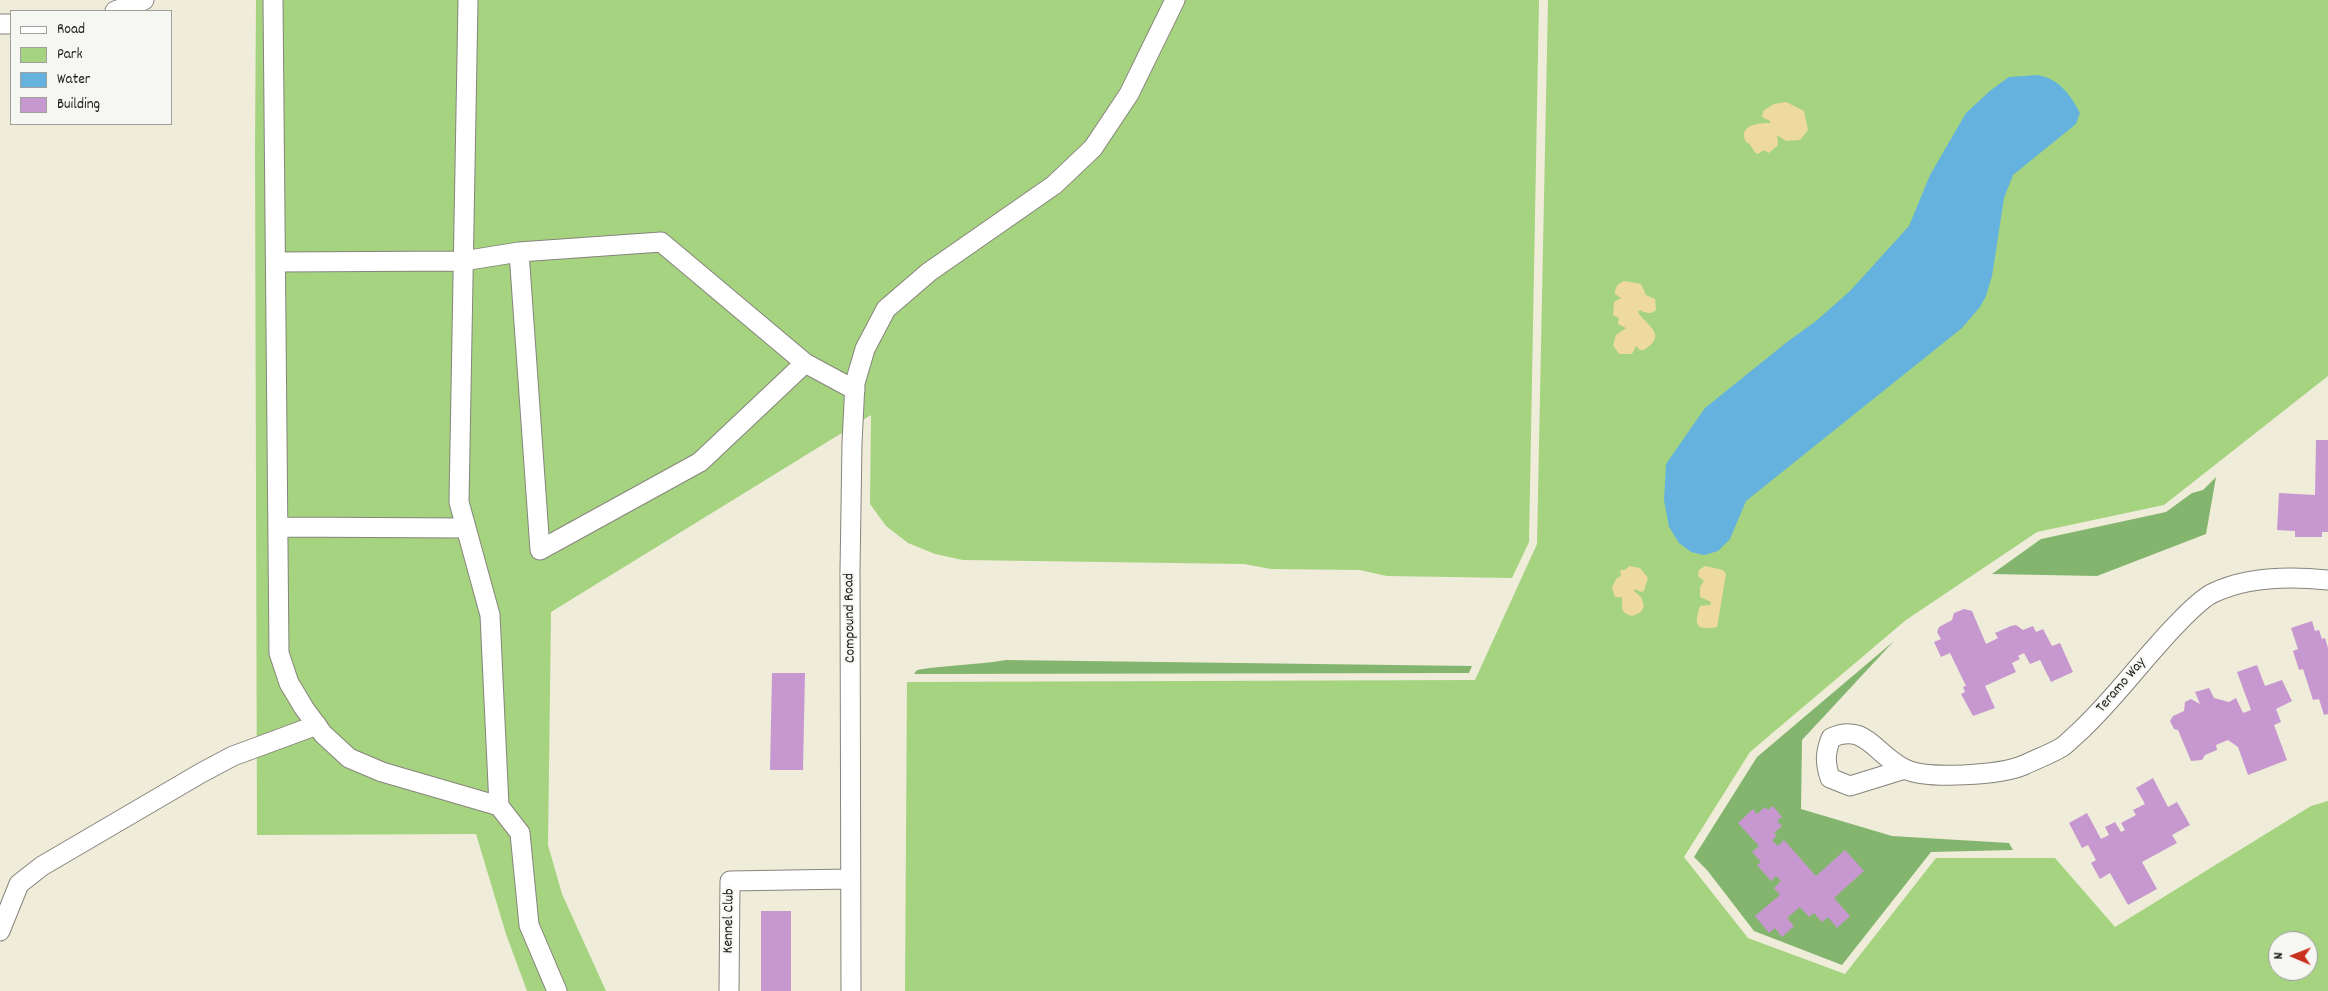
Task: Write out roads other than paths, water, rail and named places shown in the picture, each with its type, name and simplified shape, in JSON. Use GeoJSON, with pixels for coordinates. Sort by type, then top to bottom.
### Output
{"type":"FeatureCollection","features":[{"type":"Feature","properties":{"kind":"street"},"geometry":{"type":"LineString","coordinates":[[118,10],[144,0]]}},
{"type":"Feature","properties":{"kind":"street"},"geometry":{"type":"LineString","coordinates":[[273,0],[279,653],[289,683],[317,726],[349,758],[374,769],[500,806]]}},
{"type":"Feature","properties":{"kind":"street"},"geometry":{"type":"LineString","coordinates":[[468,0],[459,502],[490,614],[500,806],[520,833],[529,925],[558,991]]}},
{"type":"Feature","properties":{"kind":"street","name":"Compound Road"},"geometry":{"type":"LineString","coordinates":[[851,991],[850,570],[852,443],[855,390],[865,348],[886,309],[929,272],[1054,185],[1093,148],[1129,94],[1175,0]]}},
{"type":"Feature","properties":{"kind":"street"},"geometry":{"type":"LineString","coordinates":[[276,262],[463,261],[519,252],[661,242],[805,363],[855,390]]}},
{"type":"Feature","properties":{"kind":"street"},"geometry":{"type":"LineString","coordinates":[[519,252],[540,550],[700,462],[805,363]]}},
{"type":"Feature","properties":{"kind":"street"},"geometry":{"type":"LineString","coordinates":[[278,527],[466,528]]}},
{"type":"Feature","properties":{"kind":"street","name":"Teramo Way"},"geometry":{"type":"LineString","coordinates":[[1905,769],[1929,776],[1967,775],[2021,766],[2062,747],[2096,716],[2171,629],[2211,593],[2259,579],[2305,578],[2328,580]]}},
{"type":"Feature","properties":{"kind":"street"},"geometry":{"type":"LineString","coordinates":[[0,892],[19,884],[42,866],[233,756],[317,726]]}},
{"type":"Feature","properties":{"kind":"street","name":"Kennel Club"},"geometry":{"type":"LineString","coordinates":[[729,991],[730,881],[850,879]]}},
{"type":"Feature","properties":{"kind":"street"},"geometry":{"type":"LineString","coordinates":[[0,931],[19,884]]}},
{"type":"Feature","properties":{"kind":"water"},"geometry":{"type":"Polygon","coordinates":[[[2038,75],[2052,80],[2063,88],[2080,113],[2076,124],[2013,175],[2004,198],[1992,276],[1986,296],[1980,307],[1962,328],[1746,501],[1730,539],[1718,551],[1704,555],[1691,552],[1679,543],[1669,527],[1664,500],[1666,464],[1705,408],[1816,321],[1850,291],[1909,226],[1930,175],[1966,113],[1991,90],[2009,77],[2038,75]]]}}]}
